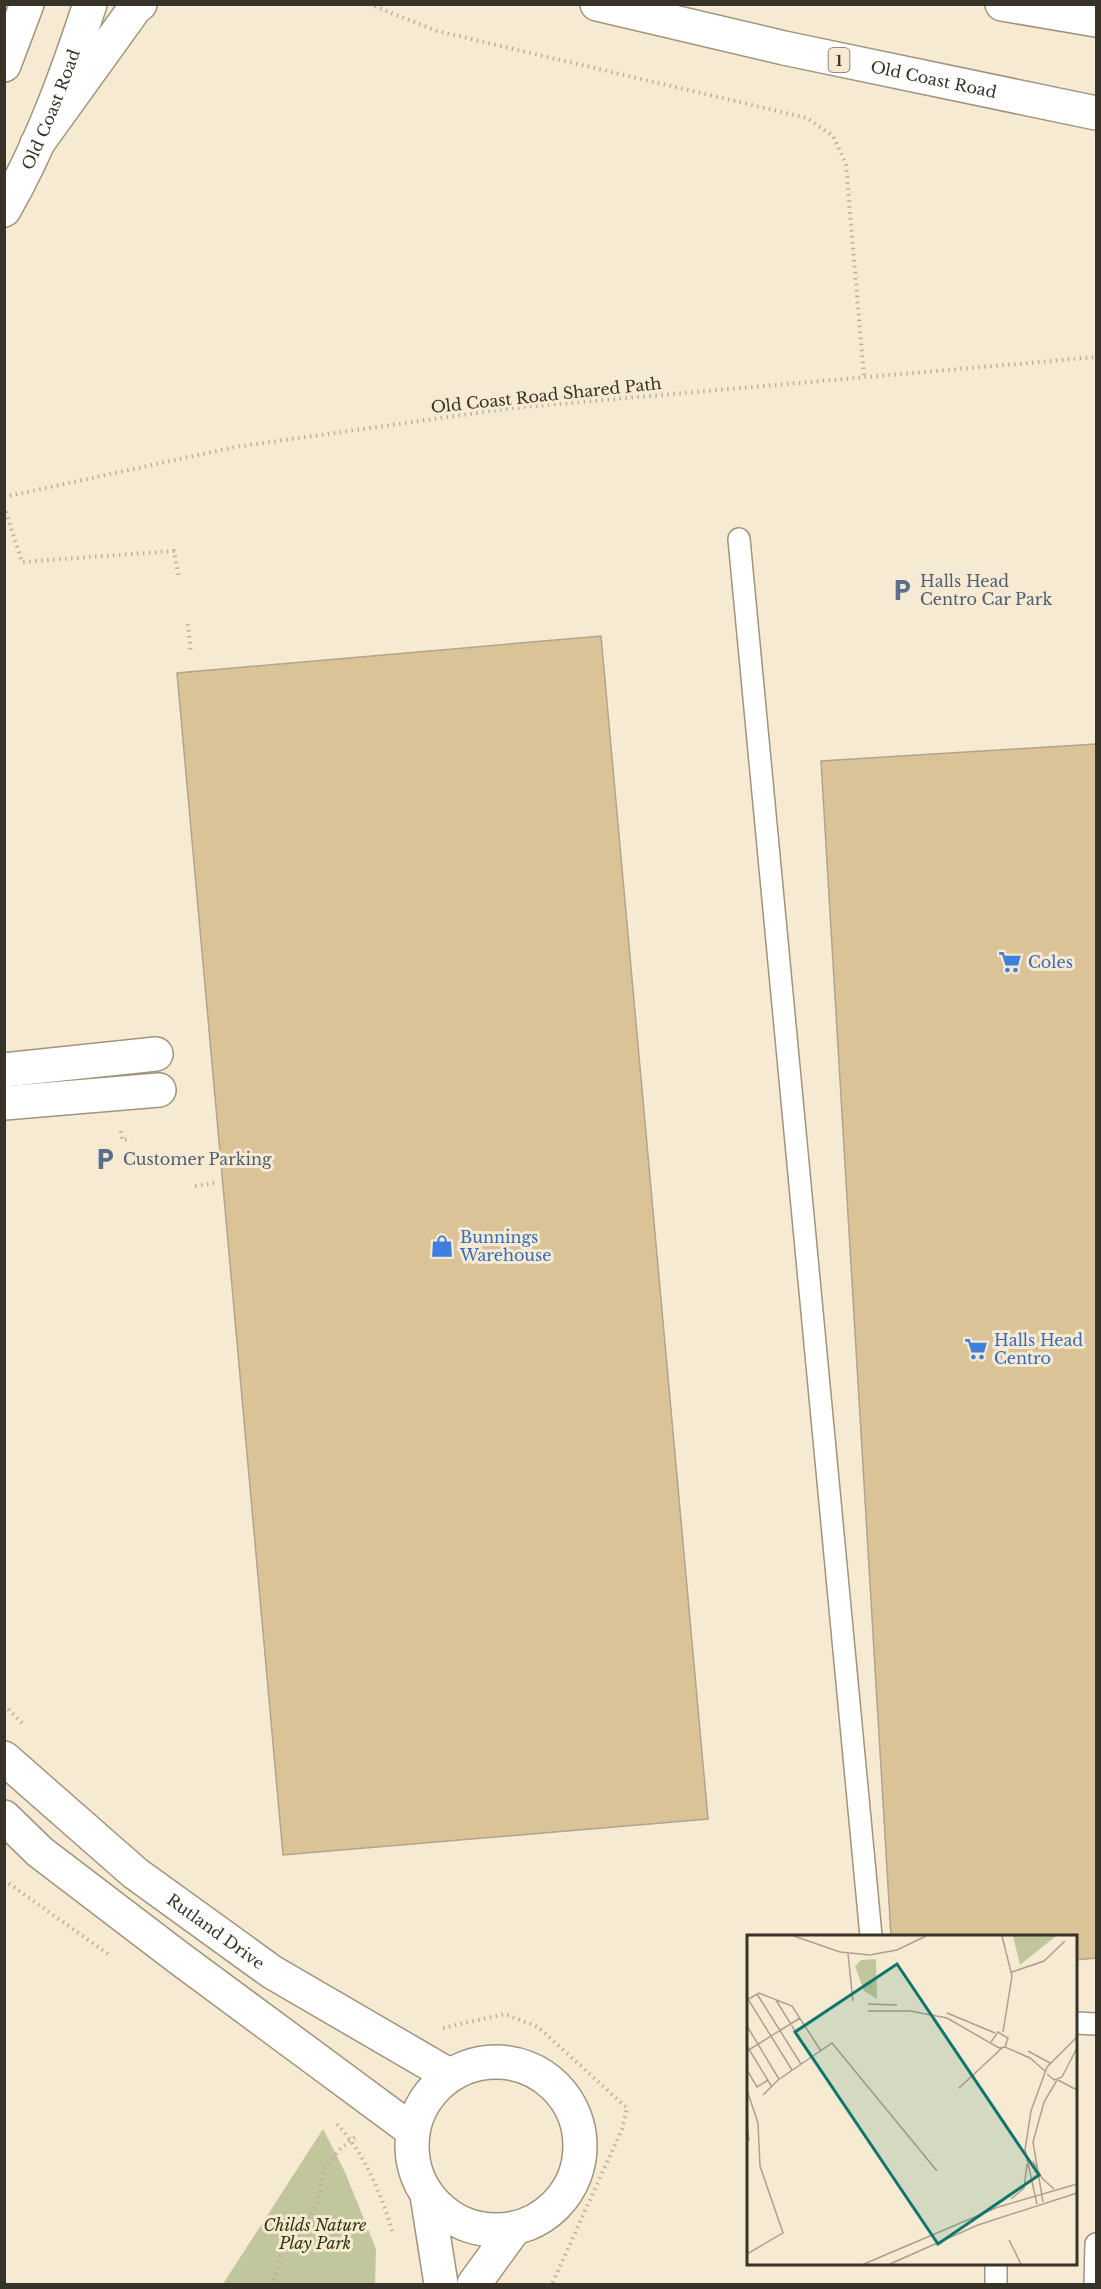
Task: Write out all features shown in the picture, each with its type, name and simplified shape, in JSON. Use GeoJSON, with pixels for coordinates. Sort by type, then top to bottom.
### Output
{"type":"FeatureCollection","features":[{"type":"Feature","properties":{"kind":"main road"},"geometry":{"type":"LineString","coordinates":[[4,65],[27,4]]}},
{"type":"Feature","properties":{"kind":"main road","name":"Old Coast Road"},"geometry":{"type":"LineString","coordinates":[[4,210],[37,144],[90,4]]}},
{"type":"Feature","properties":{"kind":"main road"},"geometry":{"type":"LineString","coordinates":[[37,144],[140,4]]}},
{"type":"Feature","properties":{"kind":"main road","name":"Old Coast Road"},"geometry":{"type":"LineString","coordinates":[[597,4],[784,48],[1096,113]]}},
{"type":"Feature","properties":{"kind":"main road"},"geometry":{"type":"LineString","coordinates":[[1002,4],[1096,20]]}},
{"type":"Feature","properties":{"kind":"main road"},"geometry":{"type":"LineString","coordinates":[[4,1070],[156,1054]]}},
{"type":"Feature","properties":{"kind":"main road"},"geometry":{"type":"LineString","coordinates":[[4,1103],[159,1090]]}},
{"type":"Feature","properties":{"kind":"main road","name":"Rutland Drive"},"geometry":{"type":"LineString","coordinates":[[4,1758],[135,1873],[272,1972],[449,2075]]}},
{"type":"Feature","properties":{"kind":"main road"},"geometry":{"type":"LineString","coordinates":[[4,1817],[49,1859],[413,2131]]}},
{"type":"Feature","properties":{"kind":"main road"},"geometry":{"type":"LineString","coordinates":[[427,2195],[451,2218],[482,2229],[514,2229],[545,2216],[567,2192],[580,2162],[579,2129],[566,2099],[543,2076],[513,2063],[480,2063],[449,2075],[425,2099],[413,2131],[414,2164],[427,2195],[441,2284]]}},
{"type":"Feature","properties":{"kind":"main road"},"geometry":{"type":"LineString","coordinates":[[474,2284],[514,2229]]}},
{"type":"Feature","properties":{"kind":"lane"},"geometry":{"type":"LineString","coordinates":[[739,539],[872,1935]]}},
{"type":"Feature","properties":{"kind":"lane"},"geometry":{"type":"LineString","coordinates":[[1077,2024],[1096,2024]]}},
{"type":"Feature","properties":{"kind":"lane"},"geometry":{"type":"LineString","coordinates":[[1095,2284],[1096,2244]]}},
{"type":"Feature","properties":{"kind":"lane"},"geometry":{"type":"LineString","coordinates":[[996,2265],[996,2284]]}},
{"type":"Feature","properties":{"kind":"path"},"geometry":{"type":"LineString","coordinates":[[369,4],[437,31],[807,118],[833,136],[846,164],[864,377]]}},
{"type":"Feature","properties":{"kind":"path","name":"Old Coast Road Shared Path"},"geometry":{"type":"LineString","coordinates":[[4,496],[235,447],[512,408],[1096,357]]}},
{"type":"Feature","properties":{"kind":"path"},"geometry":{"type":"LineString","coordinates":[[4,506],[22,562],[174,551],[179,579]]}},
{"type":"Feature","properties":{"kind":"path"},"geometry":{"type":"LineString","coordinates":[[189,624],[191,653]]}},
{"type":"Feature","properties":{"kind":"path"},"geometry":{"type":"LineString","coordinates":[[195,1186],[215,1183]]}},
{"type":"Feature","properties":{"kind":"path"},"geometry":{"type":"LineString","coordinates":[[4,1880],[117,1961]]}},
{"type":"Feature","properties":{"kind":"path"},"geometry":{"type":"LineString","coordinates":[[441,2028],[505,2014],[538,2027],[627,2108],[622,2129],[552,2284]]}},
{"type":"Feature","properties":{"kind":"path"},"geometry":{"type":"LineString","coordinates":[[330,2116],[361,2153],[387,2211],[393,2234]]}},
{"type":"Feature","properties":{"kind":"green space","name":"Childs Nature Play Park"},"geometry":{"type":"Polygon","coordinates":[[[323,2129],[345,2172],[376,2249],[375,2284],[223,2284],[323,2129]]]}},
{"type":"Feature","properties":{"kind":"building","name":"Bunnings Warehouse"},"geometry":{"type":"Polygon","coordinates":[[[601,636],[708,1819],[283,1855],[177,673],[601,636]]]}},
{"type":"Feature","properties":{"kind":"building","name":"Halls Head Centro"},"geometry":{"type":"Polygon","coordinates":[[[1096,744],[1096,1958],[1077,1960],[1077,1935],[891,1935],[821,761],[1096,744]]]}},
{"type":"Feature","properties":{"kind":"place","name":"Halls Head Centro Car Park"},"geometry":{"type":"Point","coordinates":[902,590]}},
{"type":"Feature","properties":{"kind":"place","name":"Coles"},"geometry":{"type":"Point","coordinates":[1010,962]}},
{"type":"Feature","properties":{"kind":"place","name":"Customer Parking"},"geometry":{"type":"Point","coordinates":[105,1159]}},
{"type":"Feature","properties":{"kind":"place","name":"Bunnings Warehouse"},"geometry":{"type":"Point","coordinates":[442,1246]}},
{"type":"Feature","properties":{"kind":"place","name":"Halls Head Centro"},"geometry":{"type":"Point","coordinates":[976,1349]}}]}
